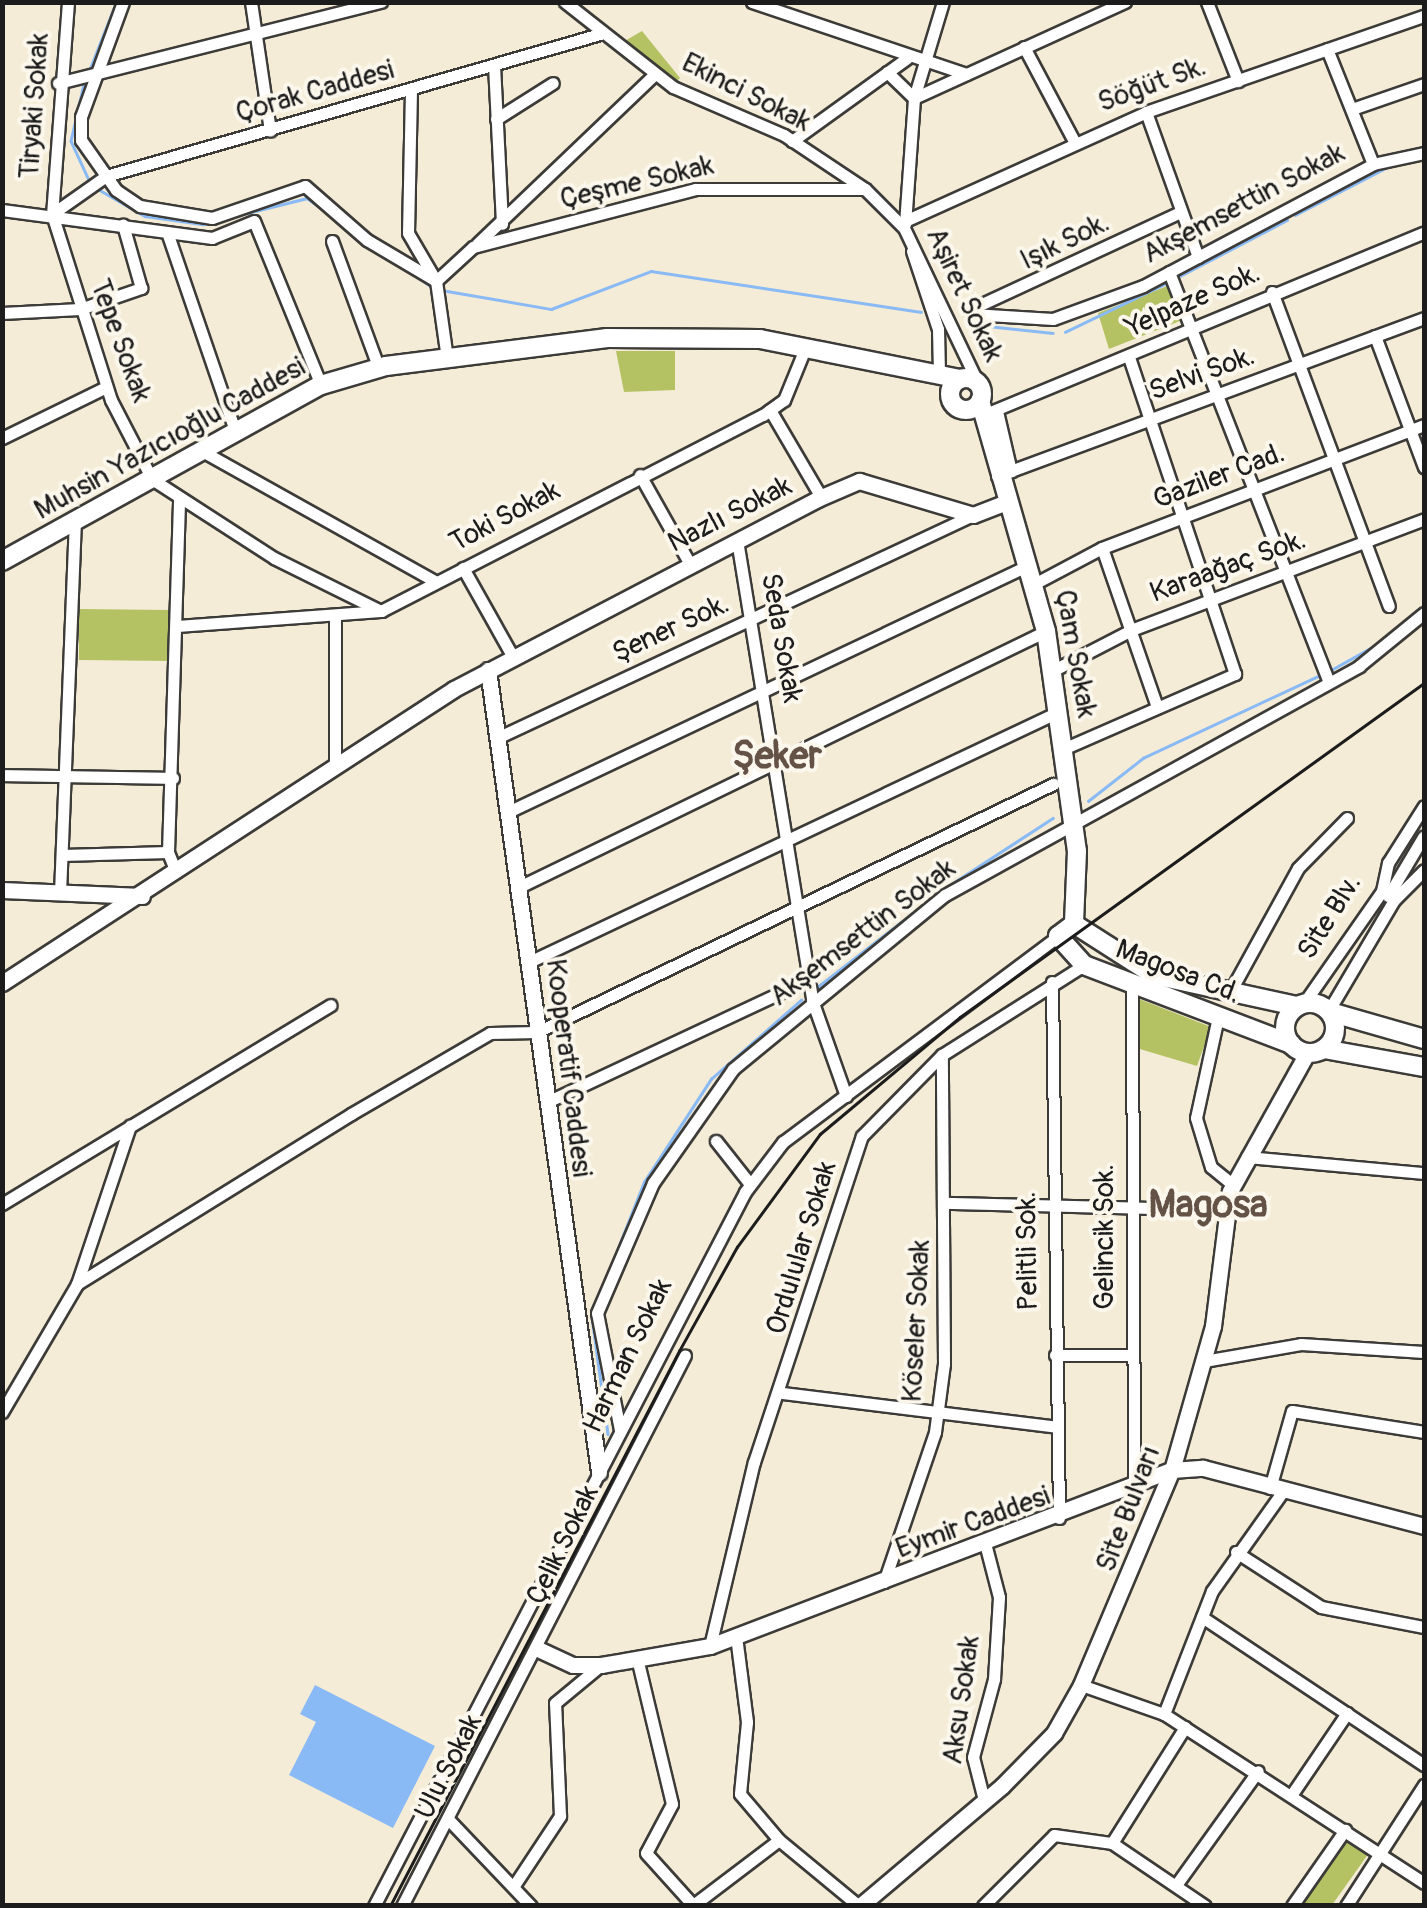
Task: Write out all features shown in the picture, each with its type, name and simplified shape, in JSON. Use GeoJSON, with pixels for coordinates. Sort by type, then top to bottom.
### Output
{"type":"FeatureCollection","features":[{"type":"Feature","properties":{"kind":"main road","name":"Muhsin Yazıcıoğlu Caddesi"},"geometry":{"type":"LineString","coordinates":[[2,561],[321,385],[378,368],[606,338],[806,346],[939,373],[979,398]]}},
{"type":"Feature","properties":{"kind":"main road","name":"Çam Sokak"},"geometry":{"type":"LineString","coordinates":[[979,398],[1004,474],[1008,502],[1046,631],[1074,826],[1074,924]]}},
{"type":"Feature","properties":{"kind":"main road","name":"Magosa Cd."},"geometry":{"type":"LineString","coordinates":[[1074,924],[1126,964],[1330,1011]]}},
{"type":"Feature","properties":{"kind":"main road"},"geometry":{"type":"LineString","coordinates":[[1058,936],[1074,924]]}},
{"type":"Feature","properties":{"kind":"main road","name":"Magosa Cd."},"geometry":{"type":"LineString","coordinates":[[1058,936],[1084,965],[1218,1017],[1307,1048],[1424,1067]]}},
{"type":"Feature","properties":{"kind":"main road"},"geometry":{"type":"LineString","coordinates":[[1300,1004],[1286,1020],[1307,1048],[1336,1031],[1330,1011]]}},
{"type":"Feature","properties":{"kind":"main road"},"geometry":{"type":"LineString","coordinates":[[1330,1011],[1424,1038]]}},
{"type":"Feature","properties":{"kind":"street","name":"Tiryaki Sokak"},"geometry":{"type":"LineString","coordinates":[[52,214],[58,83],[68,2]]}},
{"type":"Feature","properties":{"kind":"street"},"geometry":{"type":"LineString","coordinates":[[122,2],[94,75],[81,140],[106,176],[140,206],[212,218],[305,186],[367,240],[436,281]]}},
{"type":"Feature","properties":{"kind":"street"},"geometry":{"type":"LineString","coordinates":[[251,2],[270,131]]}},
{"type":"Feature","properties":{"kind":"street"},"geometry":{"type":"LineString","coordinates":[[58,83],[255,39],[381,2]]}},
{"type":"Feature","properties":{"kind":"street","name":"Ekinci Sokak"},"geometry":{"type":"LineString","coordinates":[[565,2],[600,34],[655,74],[792,141],[865,189],[904,224]]}},
{"type":"Feature","properties":{"kind":"street"},"geometry":{"type":"LineString","coordinates":[[752,2],[907,58],[966,74]]}},
{"type":"Feature","properties":{"kind":"street","name":"Aşiret Sokak"},"geometry":{"type":"LineString","coordinates":[[939,373],[938,328],[904,224],[914,98],[931,64],[944,2]]}},
{"type":"Feature","properties":{"kind":"street"},"geometry":{"type":"LineString","coordinates":[[887,72],[914,98],[1125,2]]}},
{"type":"Feature","properties":{"kind":"street"},"geometry":{"type":"LineString","coordinates":[[1206,2],[1238,81]]}},
{"type":"Feature","properties":{"kind":"street","name":"Söğüt Sk."},"geometry":{"type":"LineString","coordinates":[[904,224],[1074,141],[1146,112],[1424,16]]}},
{"type":"Feature","properties":{"kind":"street","name":"Çorak Caddesi"},"geometry":{"type":"LineString","coordinates":[[52,214],[106,176],[600,34]]}},
{"type":"Feature","properties":{"kind":"street"},"geometry":{"type":"LineString","coordinates":[[1024,48],[1074,141]]}},
{"type":"Feature","properties":{"kind":"street"},"geometry":{"type":"LineString","coordinates":[[1328,48],[1373,164]]}},
{"type":"Feature","properties":{"kind":"street"},"geometry":{"type":"LineString","coordinates":[[792,141],[907,58]]}},
{"type":"Feature","properties":{"kind":"street"},"geometry":{"type":"LineString","coordinates":[[494,65],[502,224]]}},
{"type":"Feature","properties":{"kind":"street"},"geometry":{"type":"LineString","coordinates":[[473,247],[502,224],[655,74]]}},
{"type":"Feature","properties":{"kind":"street"},"geometry":{"type":"LineString","coordinates":[[496,120],[553,83]]}},
{"type":"Feature","properties":{"kind":"street"},"geometry":{"type":"LineString","coordinates":[[1352,109],[1424,84]]}},
{"type":"Feature","properties":{"kind":"street"},"geometry":{"type":"LineString","coordinates":[[411,90],[408,233],[436,281],[447,358]]}},
{"type":"Feature","properties":{"kind":"street"},"geometry":{"type":"LineString","coordinates":[[1146,112],[1198,257]]}},
{"type":"Feature","properties":{"kind":"street","name":"Akşemsettin Sokak"},"geometry":{"type":"LineString","coordinates":[[971,312],[1054,319],[1169,272],[1373,164],[1424,153]]}},
{"type":"Feature","properties":{"kind":"street","name":"Çeşme Sokak"},"geometry":{"type":"LineString","coordinates":[[436,281],[473,247],[696,189],[865,189]]}},
{"type":"Feature","properties":{"kind":"street"},"geometry":{"type":"LineString","coordinates":[[2,210],[212,238],[254,221],[321,385]]}},
{"type":"Feature","properties":{"kind":"street","name":"Işık Sok."},"geometry":{"type":"LineString","coordinates":[[971,312],[1180,212]]}},
{"type":"Feature","properties":{"kind":"street","name":"Tepe Sokak"},"geometry":{"type":"LineString","coordinates":[[52,214],[106,387],[152,479]]}},
{"type":"Feature","properties":{"kind":"street","name":"Aşiret Sokak"},"geometry":{"type":"LineString","coordinates":[[904,224],[979,398]]}},
{"type":"Feature","properties":{"kind":"street"},"geometry":{"type":"LineString","coordinates":[[2,313],[80,309],[141,288],[123,225]]}},
{"type":"Feature","properties":{"kind":"street"},"geometry":{"type":"LineString","coordinates":[[168,232],[236,433]]}},
{"type":"Feature","properties":{"kind":"street","name":"Yelpaze Sok."},"geometry":{"type":"LineString","coordinates":[[979,398],[1129,358],[1191,326],[1424,232]]}},
{"type":"Feature","properties":{"kind":"street"},"geometry":{"type":"LineString","coordinates":[[332,240],[378,368]]}},
{"type":"Feature","properties":{"kind":"street"},"geometry":{"type":"LineString","coordinates":[[1169,272],[1257,489],[1284,574],[1329,682]]}},
{"type":"Feature","properties":{"kind":"street"},"geometry":{"type":"LineString","coordinates":[[1272,292],[1389,606]]}},
{"type":"Feature","properties":{"kind":"street","name":"Selvi Sok."},"geometry":{"type":"LineString","coordinates":[[1004,474],[1424,318]]}},
{"type":"Feature","properties":{"kind":"street"},"geometry":{"type":"LineString","coordinates":[[1375,336],[1424,467]]}},
{"type":"Feature","properties":{"kind":"street"},"geometry":{"type":"LineString","coordinates":[[806,346],[770,410],[821,497]]}},
{"type":"Feature","properties":{"kind":"street"},"geometry":{"type":"LineString","coordinates":[[1063,748],[1235,674],[1180,519],[1154,418],[1129,358]]}},
{"type":"Feature","properties":{"kind":"street"},"geometry":{"type":"LineString","coordinates":[[2,438],[106,387]]}},
{"type":"Feature","properties":{"kind":"street","name":"Toki Sokak"},"geometry":{"type":"LineString","coordinates":[[176,626],[335,620],[380,611],[770,410]]}},
{"type":"Feature","properties":{"kind":"street","name":"Gaziler Cad."},"geometry":{"type":"LineString","coordinates":[[1034,584],[1102,548],[1424,425]]}},
{"type":"Feature","properties":{"kind":"street"},"geometry":{"type":"LineString","coordinates":[[202,451],[436,582]]}},
{"type":"Feature","properties":{"kind":"street"},"geometry":{"type":"LineString","coordinates":[[640,475],[690,564]]}},
{"type":"Feature","properties":{"kind":"street"},"geometry":{"type":"LineString","coordinates":[[152,479],[180,499],[380,611]]}},
{"type":"Feature","properties":{"kind":"street","name":"Nazlı Sokak"},"geometry":{"type":"LineString","coordinates":[[2,983],[488,670],[821,497],[860,481],[973,514]]}},
{"type":"Feature","properties":{"kind":"street"},"geometry":{"type":"LineString","coordinates":[[176,872],[168,852],[180,499]]}},
{"type":"Feature","properties":{"kind":"street"},"geometry":{"type":"LineString","coordinates":[[973,514],[1008,502]]}},
{"type":"Feature","properties":{"kind":"street","name":"Şener Sok."},"geometry":{"type":"LineString","coordinates":[[500,737],[973,514]]}},
{"type":"Feature","properties":{"kind":"street","name":"Karaağaç Sok."},"geometry":{"type":"LineString","coordinates":[[1052,671],[1130,630],[1424,519]]}},
{"type":"Feature","properties":{"kind":"street"},"geometry":{"type":"LineString","coordinates":[[60,892],[75,523]]}},
{"type":"Feature","properties":{"kind":"street","name":"Seda Sokak"},"geometry":{"type":"LineString","coordinates":[[737,540],[766,690],[808,980],[846,1096]]}},
{"type":"Feature","properties":{"kind":"street"},"geometry":{"type":"LineString","coordinates":[[1102,548],[1157,707]]}},
{"type":"Feature","properties":{"kind":"street"},"geometry":{"type":"LineString","coordinates":[[510,812],[1029,564]]}},
{"type":"Feature","properties":{"kind":"street"},"geometry":{"type":"LineString","coordinates":[[462,568],[513,656]]}},
{"type":"Feature","properties":{"kind":"street","name":"Akşemsettin Sokak"},"geometry":{"type":"LineString","coordinates":[[620,1430],[598,1313],[617,1262],[698,1111],[812,1000],[945,895],[1329,682],[1424,613]]}},
{"type":"Feature","properties":{"kind":"street"},"geometry":{"type":"LineString","coordinates":[[335,620],[336,765]]}},
{"type":"Feature","properties":{"kind":"street"},"geometry":{"type":"LineString","coordinates":[[519,887],[1046,631]]}},
{"type":"Feature","properties":{"kind":"street","name":"Kooperatif Caddesi"},"geometry":{"type":"LineString","coordinates":[[488,670],[599,1472]]}},
{"type":"Feature","properties":{"kind":"street"},"geometry":{"type":"LineString","coordinates":[[529,962],[1058,712]]}},
{"type":"Feature","properties":{"kind":"street"},"geometry":{"type":"LineString","coordinates":[[2,775],[173,778]]}},
{"type":"Feature","properties":{"kind":"street"},"geometry":{"type":"LineString","coordinates":[[78,1284],[490,1033],[537,1032],[1053,784]]}},
{"type":"Feature","properties":{"kind":"street","name":"Site Blv."},"geometry":{"type":"LineString","coordinates":[[1330,1011],[1388,896],[1388,862],[1424,806]]}},
{"type":"Feature","properties":{"kind":"street"},"geometry":{"type":"LineString","coordinates":[[1231,990],[1298,868],[1347,818]]}},
{"type":"Feature","properties":{"kind":"street"},"geometry":{"type":"LineString","coordinates":[[1388,896],[1424,837]]}},
{"type":"Feature","properties":{"kind":"street"},"geometry":{"type":"LineString","coordinates":[[62,855],[168,852]]}},
{"type":"Feature","properties":{"kind":"street"},"geometry":{"type":"LineString","coordinates":[[1388,896],[1424,870]]}},
{"type":"Feature","properties":{"kind":"street"},"geometry":{"type":"LineString","coordinates":[[2,890],[142,896]]}},
{"type":"Feature","properties":{"kind":"street","name":"Site Blv."},"geometry":{"type":"LineString","coordinates":[[1300,1004],[1388,896]]}},
{"type":"Feature","properties":{"kind":"street","name":"Harman Sokak"},"geometry":{"type":"LineString","coordinates":[[374,1906],[750,1184],[783,1142],[1058,936]]}},
{"type":"Feature","properties":{"kind":"street","name":"Ordulular Sokak"},"geometry":{"type":"LineString","coordinates":[[710,1646],[754,1462],[782,1393],[862,1136],[942,1054],[1084,965]]}},
{"type":"Feature","properties":{"kind":"street"},"geometry":{"type":"LineString","coordinates":[[546,1102],[808,980]]}},
{"type":"Feature","properties":{"kind":"street","name":"Pelitli Sok."},"geometry":{"type":"LineString","coordinates":[[1052,982],[1051,1205],[1059,1518]]}},
{"type":"Feature","properties":{"kind":"street","name":"Gelincik Sok."},"geometry":{"type":"LineString","coordinates":[[1132,985],[1130,1355],[1134,1488]]}},
{"type":"Feature","properties":{"kind":"street"},"geometry":{"type":"LineString","coordinates":[[2,1204],[330,1005]]}},
{"type":"Feature","properties":{"kind":"street"},"geometry":{"type":"LineString","coordinates":[[1218,1017],[1196,1118],[1211,1167],[1233,1185]]}},
{"type":"Feature","properties":{"kind":"street","name":"Site Bulvarı"},"geometry":{"type":"LineString","coordinates":[[866,1904],[1054,1733],[1081,1685],[1172,1470],[1204,1361],[1233,1185],[1307,1048]]}},
{"type":"Feature","properties":{"kind":"street","name":"Köseler Sokak"},"geometry":{"type":"LineString","coordinates":[[884,1582],[936,1418],[948,1203],[942,1054]]}},
{"type":"Feature","properties":{"kind":"street"},"geometry":{"type":"LineString","coordinates":[[2,1412],[78,1284],[130,1126]]}},
{"type":"Feature","properties":{"kind":"street"},"geometry":{"type":"LineString","coordinates":[[716,1141],[750,1184]]}},
{"type":"Feature","properties":{"kind":"street"},"geometry":{"type":"LineString","coordinates":[[1248,1157],[1424,1173]]}},
{"type":"Feature","properties":{"kind":"street"},"geometry":{"type":"LineString","coordinates":[[948,1203],[1228,1210]]}},
{"type":"Feature","properties":{"kind":"street"},"geometry":{"type":"LineString","coordinates":[[1204,1361],[1301,1344],[1424,1352]]}},
{"type":"Feature","properties":{"kind":"street"},"geometry":{"type":"LineString","coordinates":[[1055,1354],[1130,1355]]}},
{"type":"Feature","properties":{"kind":"street","name":"Çelik Sokak"},"geometry":{"type":"LineString","coordinates":[[538,1649],[685,1356]]}},
{"type":"Feature","properties":{"kind":"street"},"geometry":{"type":"LineString","coordinates":[[782,1393],[936,1418],[1057,1427]]}},
{"type":"Feature","properties":{"kind":"street"},"geometry":{"type":"LineString","coordinates":[[1164,1714],[1202,1617],[1236,1552],[1276,1489],[1292,1411],[1424,1432]]}},
{"type":"Feature","properties":{"kind":"street","name":"Eymir Caddesi"},"geometry":{"type":"LineString","coordinates":[[538,1649],[573,1665],[601,1665],[710,1646],[986,1548],[1172,1470],[1204,1468],[1424,1526]]}},
{"type":"Feature","properties":{"kind":"street","name":"Aksu Sokak"},"geometry":{"type":"LineString","coordinates":[[984,1800],[974,1757],[994,1678],[1000,1598],[986,1548]]}},
{"type":"Feature","properties":{"kind":"street"},"geometry":{"type":"LineString","coordinates":[[1236,1552],[1320,1607],[1424,1628]]}},
{"type":"Feature","properties":{"kind":"street"},"geometry":{"type":"LineString","coordinates":[[1202,1617],[1424,1766]]}},
{"type":"Feature","properties":{"kind":"street"},"geometry":{"type":"LineString","coordinates":[[736,1636],[747,1722],[740,1794],[779,1840],[866,1904]]}},
{"type":"Feature","properties":{"kind":"street","name":"Ulu Sokak"},"geometry":{"type":"LineString","coordinates":[[402,1906],[538,1649]]}},
{"type":"Feature","properties":{"kind":"street"},"geometry":{"type":"LineString","coordinates":[[636,1658],[671,1792],[667,1822],[646,1853],[692,1905],[779,1840]]}},
{"type":"Feature","properties":{"kind":"street"},"geometry":{"type":"LineString","coordinates":[[515,1884],[560,1816],[555,1703],[601,1665]]}},
{"type":"Feature","properties":{"kind":"street"},"geometry":{"type":"LineString","coordinates":[[1081,1685],[1164,1714],[1258,1771],[1424,1883]]}},
{"type":"Feature","properties":{"kind":"street"},"geometry":{"type":"LineString","coordinates":[[1292,1794],[1347,1713]]}},
{"type":"Feature","properties":{"kind":"street"},"geometry":{"type":"LineString","coordinates":[[1112,1843],[1186,1727]]}},
{"type":"Feature","properties":{"kind":"street"},"geometry":{"type":"LineString","coordinates":[[1176,1885],[1258,1771]]}},
{"type":"Feature","properties":{"kind":"street"},"geometry":{"type":"LineString","coordinates":[[1346,1906],[1378,1850],[1424,1785]]}},
{"type":"Feature","properties":{"kind":"street"},"geometry":{"type":"LineString","coordinates":[[450,1820],[515,1884],[531,1906]]}},
{"type":"Feature","properties":{"kind":"street"},"geometry":{"type":"LineString","coordinates":[[1292,1906],[1345,1830]]}},
{"type":"Feature","properties":{"kind":"street"},"geometry":{"type":"LineString","coordinates":[[983,1906],[1054,1835],[1112,1843],[1204,1906]]}},
{"type":"Feature","properties":{"kind":"green space"},"geometry":{"type":"Polygon","coordinates":[[[642,31],[680,78],[677,81],[623,42],[642,31]]]}},
{"type":"Feature","properties":{"kind":"green space"},"geometry":{"type":"Polygon","coordinates":[[[1170,285],[1180,321],[1109,349],[1098,313],[1170,285]]]}},
{"type":"Feature","properties":{"kind":"green space"},"geometry":{"type":"Polygon","coordinates":[[[616,351],[675,351],[675,390],[624,392],[616,351]]]}},
{"type":"Feature","properties":{"kind":"green space"},"geometry":{"type":"Polygon","coordinates":[[[79,609],[169,610],[169,661],[79,660],[79,609]]]}},
{"type":"Feature","properties":{"kind":"green space"},"geometry":{"type":"Polygon","coordinates":[[[1139,999],[1211,1027],[1197,1066],[1133,1047],[1139,999]]]}},
{"type":"Feature","properties":{"kind":"green space"},"geometry":{"type":"Polygon","coordinates":[[[1346,1837],[1369,1853],[1332,1905],[1298,1906],[1346,1837]]]}},
{"type":"Feature","properties":{"kind":"water"},"geometry":{"type":"Polygon","coordinates":[[[315,1685],[435,1746],[393,1828],[289,1775],[316,1722],[300,1714],[315,1685]]]}},
{"type":"Feature","properties":{"kind":"waterway"},"geometry":{"type":"LineString","coordinates":[[89,71],[116,2]]}},
{"type":"Feature","properties":{"kind":"waterway"},"geometry":{"type":"LineString","coordinates":[[84,84],[71,141],[89,180]]}},
{"type":"Feature","properties":{"kind":"waterway"},"geometry":{"type":"LineString","coordinates":[[1295,215],[1389,166]]}},
{"type":"Feature","properties":{"kind":"waterway"},"geometry":{"type":"LineString","coordinates":[[98,189],[145,216],[203,224],[307,198],[432,287]]}},
{"type":"Feature","properties":{"kind":"waterway"},"geometry":{"type":"LineString","coordinates":[[1178,277],[1287,220]]}},
{"type":"Feature","properties":{"kind":"waterway"},"geometry":{"type":"LineString","coordinates":[[447,291],[551,309],[651,271],[921,312]]}},
{"type":"Feature","properties":{"kind":"waterway"},"geometry":{"type":"LineString","coordinates":[[1065,332],[1167,283]]}},
{"type":"Feature","properties":{"kind":"waterway"},"geometry":{"type":"LineString","coordinates":[[988,326],[1053,333]]}},
{"type":"Feature","properties":{"kind":"waterway"},"geometry":{"type":"LineString","coordinates":[[1331,670],[1376,645]]}},
{"type":"Feature","properties":{"kind":"waterway"},"geometry":{"type":"LineString","coordinates":[[1088,801],[1143,758],[1320,675]]}},
{"type":"Feature","properties":{"kind":"waterway"},"geometry":{"type":"LineString","coordinates":[[942,890],[1053,818]]}},
{"type":"Feature","properties":{"kind":"waterway"},"geometry":{"type":"LineString","coordinates":[[816,988],[936,895]]}},
{"type":"Feature","properties":{"kind":"waterway"},"geometry":{"type":"LineString","coordinates":[[601,1291],[644,1182],[711,1079],[801,1000]]}},
{"type":"Feature","properties":{"kind":"waterway"},"geometry":{"type":"LineString","coordinates":[[592,1317],[608,1434]]}},
{"type":"Feature","properties":{"kind":"railway"},"geometry":{"type":"LineString","coordinates":[[390,1906],[679,1351],[737,1247],[820,1134],[960,1017],[1424,683]]}},
{"type":"Feature","properties":{"kind":"district","name":"Şeker"},"geometry":{"type":"Point","coordinates":[777,757]}},
{"type":"Feature","properties":{"kind":"district","name":"Magosa"},"geometry":{"type":"Point","coordinates":[1208,1206]}}]}
